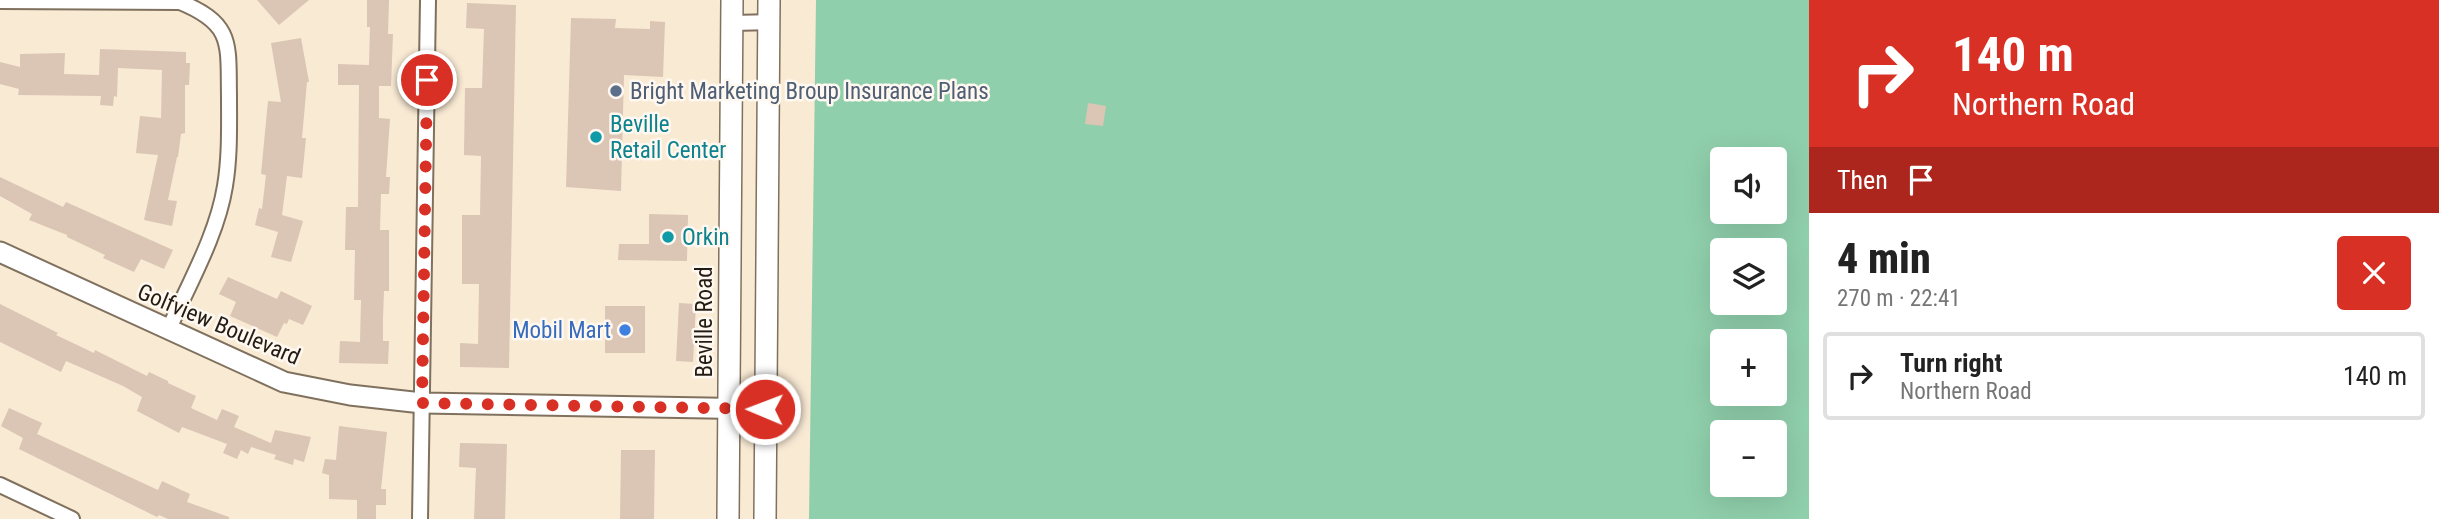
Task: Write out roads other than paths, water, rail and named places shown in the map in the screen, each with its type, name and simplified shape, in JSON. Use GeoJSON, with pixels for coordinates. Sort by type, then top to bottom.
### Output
{"type":"FeatureCollection","features":[{"type":"Feature","properties":{"kind":"main road","name":"Beville Road"},"geometry":{"type":"LineString","coordinates":[[728,519],[732,0]]}},
{"type":"Feature","properties":{"kind":"main road"},"geometry":{"type":"LineString","coordinates":[[765,519],[769,0]]}},
{"type":"Feature","properties":{"kind":"street"},"geometry":{"type":"LineString","coordinates":[[420,519],[428,0]]}},
{"type":"Feature","properties":{"kind":"street"},"geometry":{"type":"LineString","coordinates":[[0,1],[180,2],[204,12],[216,22],[228,46],[229,157],[225,190],[213,231],[168,331]]}},
{"type":"Feature","properties":{"kind":"street"},"geometry":{"type":"LineString","coordinates":[[732,23],[769,22]]}},
{"type":"Feature","properties":{"kind":"street","name":"Golfview Boulevard"},"geometry":{"type":"LineString","coordinates":[[0,252],[284,382],[350,395],[422,403],[765,409]]}},
{"type":"Feature","properties":{"kind":"street"},"geometry":{"type":"LineString","coordinates":[[0,485],[72,519]]}},
{"type":"Feature","properties":{"kind":"place","name":"Bright Marketing Broup Insurance Plans"},"geometry":{"type":"Point","coordinates":[616,91]}},
{"type":"Feature","properties":{"kind":"place","name":"Beville Retail Center"},"geometry":{"type":"Point","coordinates":[596,137]}},
{"type":"Feature","properties":{"kind":"place","name":"Orkin"},"geometry":{"type":"Point","coordinates":[668,237]}},
{"type":"Feature","properties":{"kind":"place","name":"Mobil Mart"},"geometry":{"type":"Point","coordinates":[625,330]}}]}
